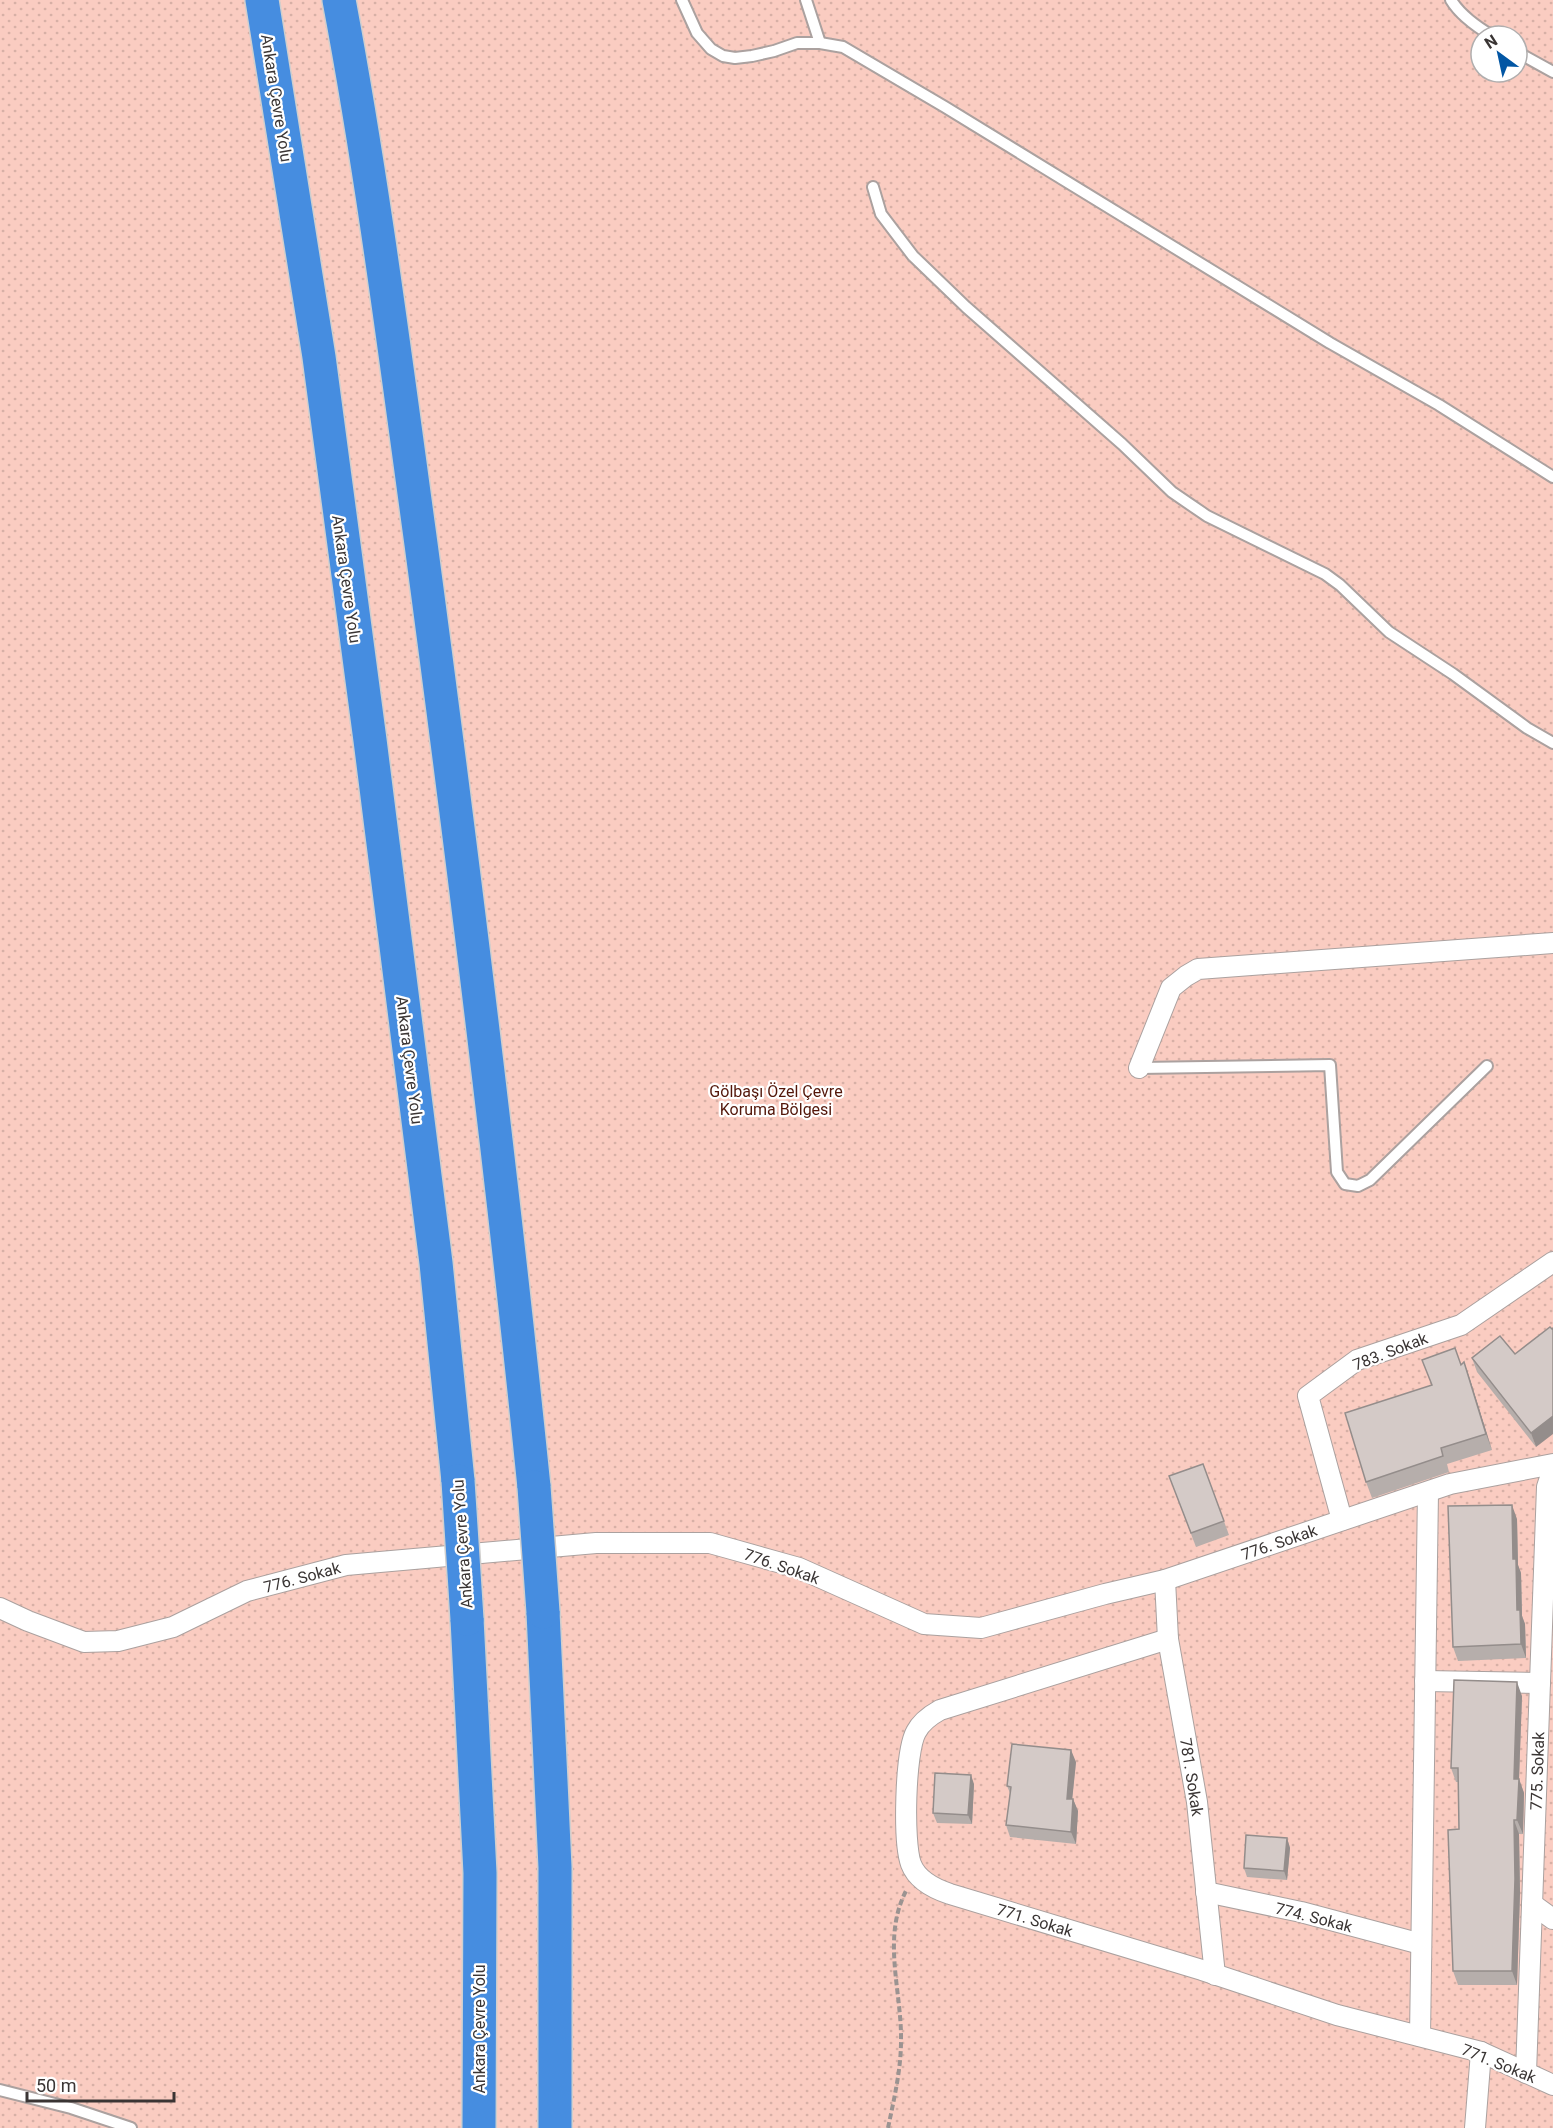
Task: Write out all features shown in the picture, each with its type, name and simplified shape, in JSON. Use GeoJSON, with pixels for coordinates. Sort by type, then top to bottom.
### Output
{"type":"FeatureCollection","features":[{"type":"Feature","properties":{"kind":"highway","name":"Ankara Çevre Yolu"},"geometry":{"type":"LineString","coordinates":[[262,0],[319,357],[436,1263],[458,1481],[480,1873],[479,2128]]}},
{"type":"Feature","properties":{"kind":"highway"},"geometry":{"type":"LineString","coordinates":[[339,0],[369,169],[397,354],[445,719],[511,1256],[534,1487],[543,1612],[555,1867],[555,2128]]}},
{"type":"Feature","properties":{"kind":"street"},"geometry":{"type":"LineString","coordinates":[[1139,1068],[1171,988],[1198,969],[1553,943]]}},
{"type":"Feature","properties":{"kind":"street","name":"783. Sokak"},"geometry":{"type":"LineString","coordinates":[[1342,1521],[1308,1396],[1357,1360],[1461,1325],[1553,1262]]}},
{"type":"Feature","properties":{"kind":"street","name":"776. Sokak"},"geometry":{"type":"LineString","coordinates":[[0,1608],[84,1642],[118,1641],[173,1627],[247,1592],[346,1565],[596,1543],[710,1543],[799,1568],[924,1624],[981,1629],[1105,1594],[1165,1580],[1450,1484],[1553,1464]]}},
{"type":"Feature","properties":{"kind":"street","name":"775. Sokak"},"geometry":{"type":"LineString","coordinates":[[1526,2073],[1540,1683],[1547,1661],[1546,1487],[1553,1470]]}},
{"type":"Feature","properties":{"kind":"street"},"geometry":{"type":"LineString","coordinates":[[1420,2037],[1428,1491]]}},
{"type":"Feature","properties":{"kind":"street","name":"781. Sokak"},"geometry":{"type":"LineString","coordinates":[[1165,1580],[1168,1639],[1197,1803],[1215,1975]]}},
{"type":"Feature","properties":{"kind":"street"},"geometry":{"type":"LineString","coordinates":[[916,1873],[911,1865],[908,1849],[907,1805],[910,1746],[916,1731],[922,1724],[940,1710],[1168,1639]]}},
{"type":"Feature","properties":{"kind":"street"},"geometry":{"type":"LineString","coordinates":[[1425,1681],[1540,1683]]}},
{"type":"Feature","properties":{"kind":"street","name":"771. Sokak"},"geometry":{"type":"LineString","coordinates":[[916,1873],[935,1889],[1337,2015],[1481,2052],[1553,2085]]}},
{"type":"Feature","properties":{"kind":"street","name":"774. Sokak"},"geometry":{"type":"LineString","coordinates":[[1206,1892],[1301,1912],[1421,1944]]}},
{"type":"Feature","properties":{"kind":"street"},"geometry":{"type":"LineString","coordinates":[[1532,1904],[1553,1919]]}},
{"type":"Feature","properties":{"kind":"street"},"geometry":{"type":"LineString","coordinates":[[1475,2128],[1481,2052]]}},
{"type":"Feature","properties":{"kind":"lane"},"geometry":{"type":"LineString","coordinates":[[682,0],[697,33],[711,49],[723,56],[735,58],[774,51],[797,43],[820,43],[843,47],[1330,343],[1439,405],[1553,477]]}},
{"type":"Feature","properties":{"kind":"lane"},"geometry":{"type":"LineString","coordinates":[[806,0],[820,43]]}},
{"type":"Feature","properties":{"kind":"lane"},"geometry":{"type":"LineString","coordinates":[[1451,0],[1475,24]]}},
{"type":"Feature","properties":{"kind":"lane"},"geometry":{"type":"LineString","coordinates":[[1529,59],[1553,72]]}},
{"type":"Feature","properties":{"kind":"lane"},"geometry":{"type":"LineString","coordinates":[[873,187],[881,214],[913,256],[966,307],[1122,444],[1172,492],[1207,516],[1325,574],[1340,585],[1389,632],[1453,674],[1527,728],[1553,743]]}},
{"type":"Feature","properties":{"kind":"lane"},"geometry":{"type":"LineString","coordinates":[[1139,1068],[1330,1065],[1337,1172],[1345,1184],[1358,1186],[1365,1184],[1376,1175],[1487,1066]]}},
{"type":"Feature","properties":{"kind":"lane"},"geometry":{"type":"LineString","coordinates":[[0,2090],[71,2108],[131,2128]]}},
{"type":"Feature","properties":{"kind":"path"},"geometry":{"type":"LineString","coordinates":[[888,2128],[898,2083],[901,2050],[901,2020],[895,1980],[894,1936],[903,1897],[916,1873]]}},
{"type":"Feature","properties":{"kind":"green space","name":"Gölbaşı Özel Çevre Koruma Bölgesi"},"geometry":{"type":"Polygon","coordinates":[[[0,0],[1553,0],[1553,2128],[0,2128],[0,0]]]}},
{"type":"Feature","properties":{"kind":"building"},"geometry":{"type":"Polygon","coordinates":[[[1550,1327],[1553,1328],[1553,1416],[1531,1433],[1472,1358],[1500,1336],[1515,1354],[1550,1327]]]}},
{"type":"Feature","properties":{"kind":"building"},"geometry":{"type":"Polygon","coordinates":[[[1455,1348],[1461,1365],[1464,1362],[1486,1434],[1441,1448],[1443,1456],[1366,1482],[1345,1413],[1432,1385],[1422,1360],[1455,1348]]]}},
{"type":"Feature","properties":{"kind":"building"},"geometry":{"type":"Polygon","coordinates":[[[1203,1464],[1224,1521],[1191,1533],[1169,1476],[1203,1464]]]}},
{"type":"Feature","properties":{"kind":"building"},"geometry":{"type":"Polygon","coordinates":[[[1512,1505],[1513,1559],[1516,1559],[1517,1610],[1520,1610],[1521,1644],[1453,1647],[1448,1506],[1512,1505]]]}},
{"type":"Feature","properties":{"kind":"building"},"geometry":{"type":"Polygon","coordinates":[[[1454,1680],[1517,1682],[1514,1779],[1519,1779],[1517,1820],[1514,1820],[1512,1971],[1453,1971],[1448,1830],[1459,1829],[1458,1768],[1451,1768],[1454,1680]]]}},
{"type":"Feature","properties":{"kind":"building"},"geometry":{"type":"Polygon","coordinates":[[[1012,1744],[1071,1750],[1067,1799],[1073,1799],[1071,1832],[1006,1825],[1011,1787],[1007,1786],[1012,1744]]]}},
{"type":"Feature","properties":{"kind":"building"},"geometry":{"type":"Polygon","coordinates":[[[935,1773],[971,1775],[968,1815],[933,1813],[935,1773]]]}},
{"type":"Feature","properties":{"kind":"building"},"geometry":{"type":"Polygon","coordinates":[[[1246,1835],[1287,1838],[1284,1871],[1244,1868],[1246,1835]]]}}]}
